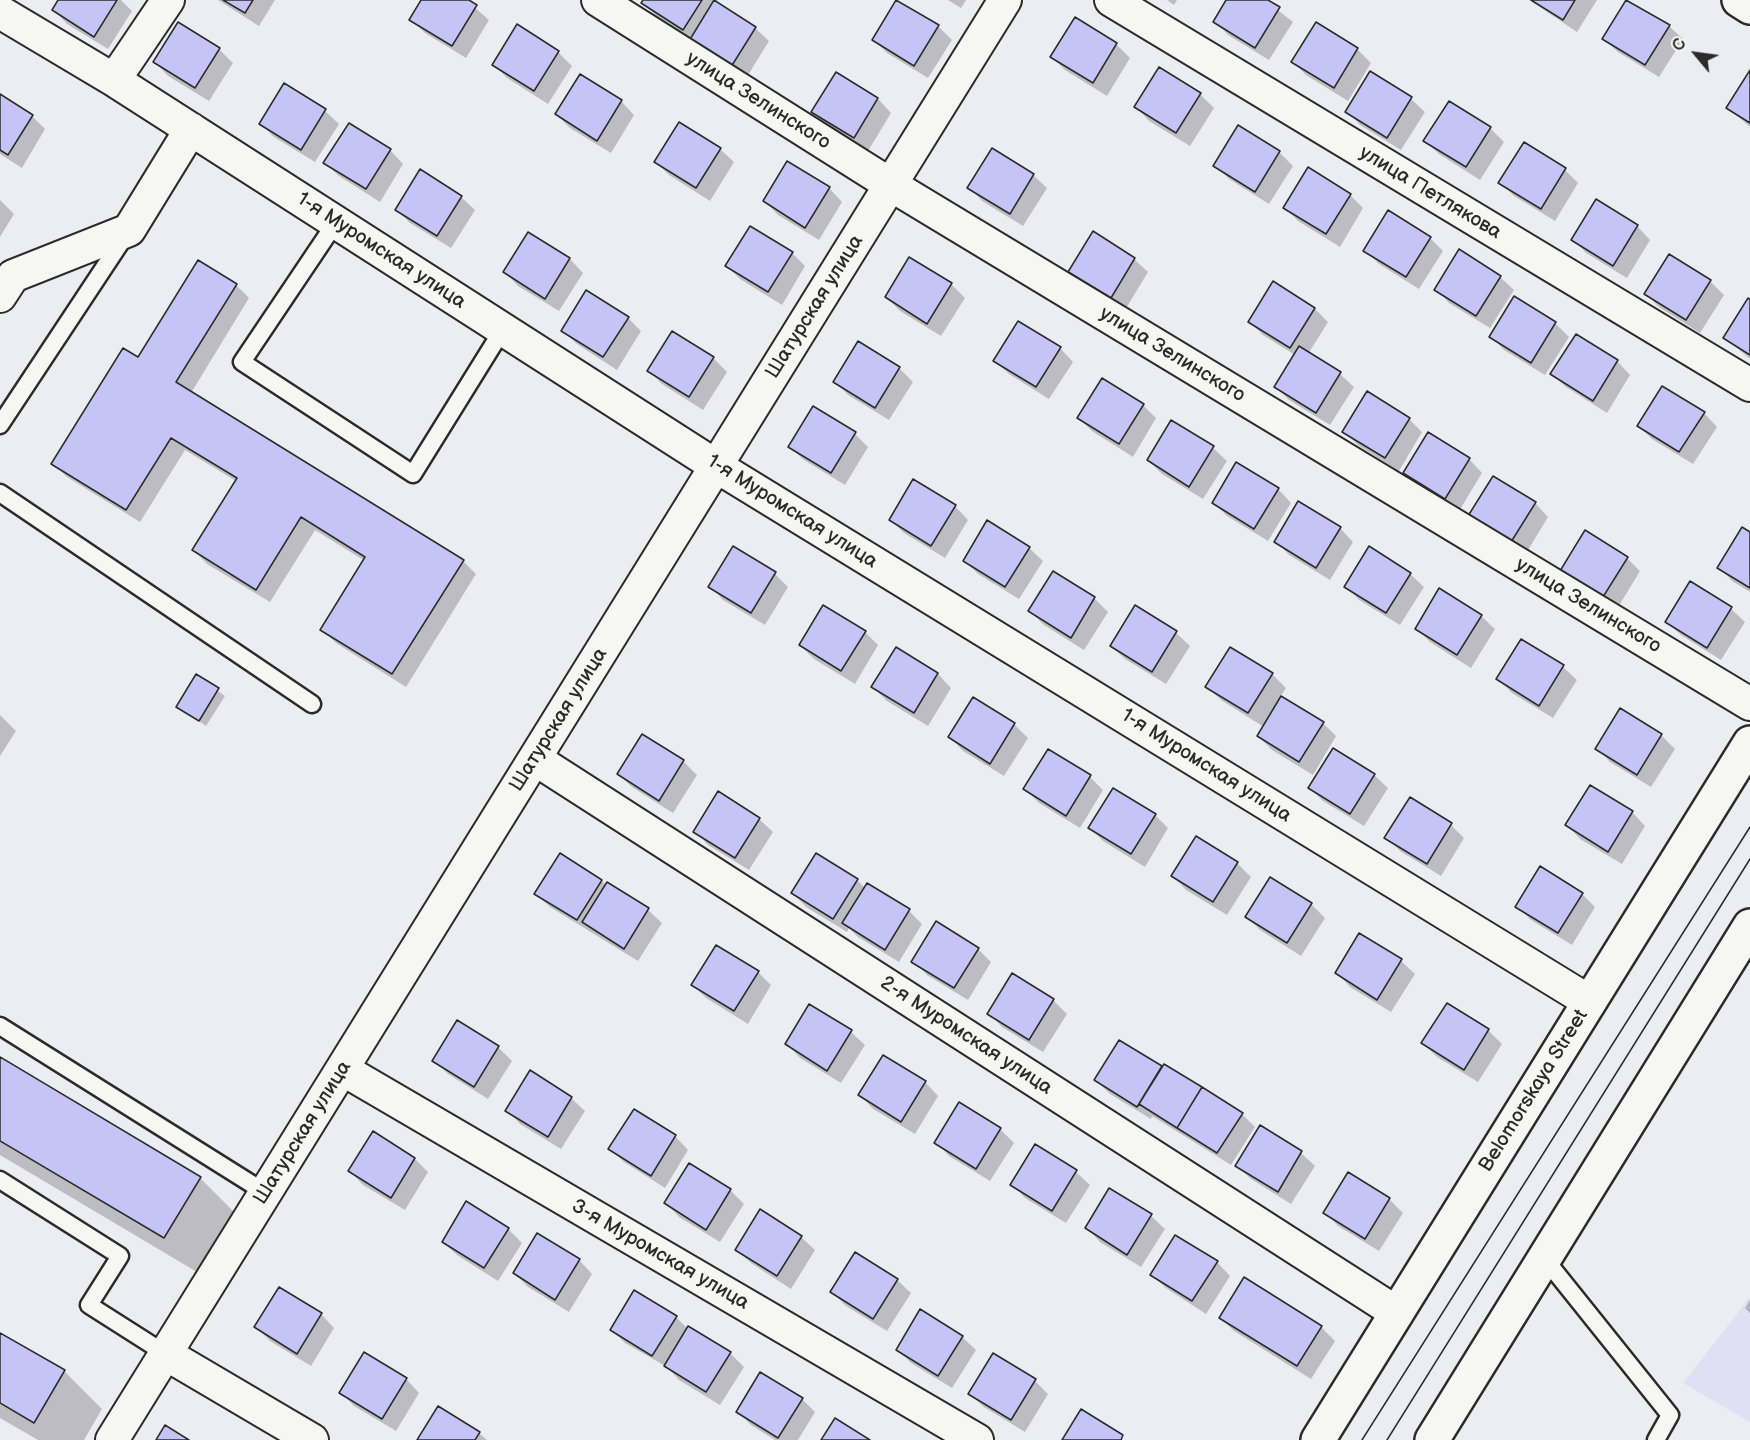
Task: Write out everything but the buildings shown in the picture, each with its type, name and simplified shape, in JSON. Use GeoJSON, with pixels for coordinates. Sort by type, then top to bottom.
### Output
{"type":"FeatureCollection","features":[{"type":"Feature","properties":{"kind":"main road"},"geometry":{"type":"LineString","coordinates":[[1739,0],[1750,7]]}},
{"type":"Feature","properties":{"kind":"main road","name":"Belomorskaya Street"},"geometry":{"type":"LineString","coordinates":[[1318,1440],[1750,743]]}},
{"type":"Feature","properties":{"kind":"main road"},"geometry":{"type":"LineString","coordinates":[[1432,1440],[1750,926]]}},
{"type":"Feature","properties":{"kind":"street"},"geometry":{"type":"LineString","coordinates":[[114,80],[168,0]]}},
{"type":"Feature","properties":{"kind":"street","name":"улица Зелинского"},"geometry":{"type":"LineString","coordinates":[[598,0],[891,185],[1750,704]]}},
{"type":"Feature","properties":{"kind":"street","name":"Шатурская улица"},"geometry":{"type":"LineString","coordinates":[[112,1440],[1005,0]]}},
{"type":"Feature","properties":{"kind":"street","name":"улица Петлякова"},"geometry":{"type":"LineString","coordinates":[[1111,0],[1750,385]]}},
{"type":"Feature","properties":{"kind":"street","name":"1-я Муромская улица"},"geometry":{"type":"LineString","coordinates":[[0,12],[114,80],[716,466],[1590,1002]]}},
{"type":"Feature","properties":{"kind":"street"},"geometry":{"type":"LineString","coordinates":[[0,296],[13,276],[129,230],[191,129]]}},
{"type":"Feature","properties":{"kind":"street","name":"2-я Муромская улица"},"geometry":{"type":"LineString","coordinates":[[535,759],[1397,1313]]}},
{"type":"Feature","properties":{"kind":"street","name":"3-я Муромская улица"},"geometry":{"type":"LineString","coordinates":[[342,1069],[977,1440]]}},
{"type":"Feature","properties":{"kind":"street"},"geometry":{"type":"LineString","coordinates":[[166,1354],[312,1440]]}},
{"type":"Feature","properties":{"kind":"lane"},"geometry":{"type":"LineString","coordinates":[[336,222],[242,362],[413,474],[503,329]]}},
{"type":"Feature","properties":{"kind":"lane"},"geometry":{"type":"LineString","coordinates":[[0,425],[129,230]]}},
{"type":"Feature","properties":{"kind":"lane"},"geometry":{"type":"LineString","coordinates":[[0,493],[312,704]]}},
{"type":"Feature","properties":{"kind":"lane"},"geometry":{"type":"LineString","coordinates":[[0,1026],[266,1193]]}},
{"type":"Feature","properties":{"kind":"lane"},"geometry":{"type":"LineString","coordinates":[[0,1180],[120,1256],[89,1305],[166,1354]]}},
{"type":"Feature","properties":{"kind":"lane"},"geometry":{"type":"LineString","coordinates":[[1545,1259],[1670,1415],[1656,1440]]}},
{"type":"Feature","properties":{"kind":"shaded area"},"geometry":{"type":"Polygon","coordinates":[[[1750,1297],[1750,1422],[1683,1383],[1750,1297]]]}},
{"type":"Feature","properties":{"kind":"tram line"},"geometry":{"type":"LineString","coordinates":[[1362,1440],[1750,827]]}},
{"type":"Feature","properties":{"kind":"tram line"},"geometry":{"type":"LineString","coordinates":[[1387,1440],[1750,859]]}}]}
